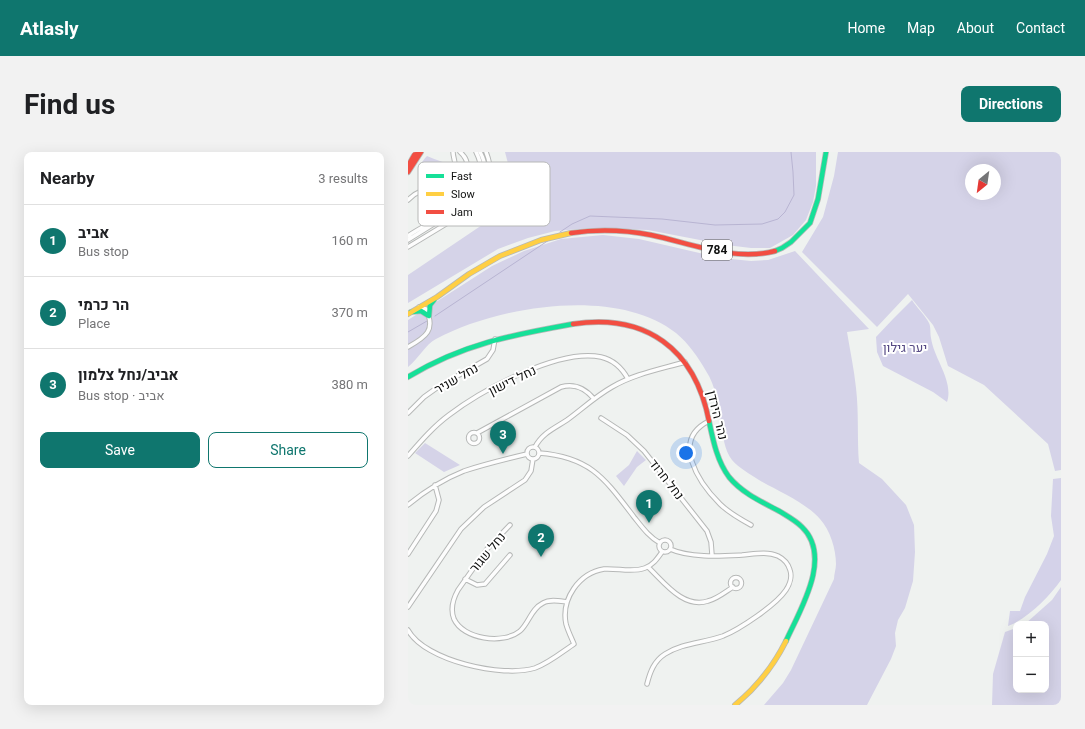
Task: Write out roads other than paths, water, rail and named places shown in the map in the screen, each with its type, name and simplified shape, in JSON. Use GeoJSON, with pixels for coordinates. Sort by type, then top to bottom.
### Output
{"type":"FeatureCollection","features":[{"type":"Feature","properties":{"kind":"street"},"geometry":{"type":"LineString","coordinates":[[408,166],[416,152]]}},
{"type":"Feature","properties":{"kind":"street"},"geometry":{"type":"LineString","coordinates":[[408,172],[421,152]]}},
{"type":"Feature","properties":{"kind":"street"},"geometry":{"type":"LineString","coordinates":[[453,152],[454,162]]}},
{"type":"Feature","properties":{"kind":"street"},"geometry":{"type":"LineString","coordinates":[[460,152],[466,159],[466,162]]}},
{"type":"Feature","properties":{"kind":"street"},"geometry":{"type":"LineString","coordinates":[[476,152],[480,162]]}},
{"type":"Feature","properties":{"kind":"street"},"geometry":{"type":"LineString","coordinates":[[480,152],[484,162]]}},
{"type":"Feature","properties":{"kind":"street"},"geometry":{"type":"LineString","coordinates":[[486,152],[489,162]]}},
{"type":"Feature","properties":{"kind":"street","name":"784"},"geometry":{"type":"LineString","coordinates":[[409,313],[437,296],[474,270],[508,252],[543,239],[584,231],[643,233],[728,252],[762,254],[779,250],[796,237],[810,222],[817,202],[826,152]]}},
{"type":"Feature","properties":{"kind":"street"},"geometry":{"type":"LineString","coordinates":[[408,200],[418,193]]}},
{"type":"Feature","properties":{"kind":"street"},"geometry":{"type":"LineString","coordinates":[[408,236],[428,226]]}},
{"type":"Feature","properties":{"kind":"street"},"geometry":{"type":"LineString","coordinates":[[408,240],[431,226]]}},
{"type":"Feature","properties":{"kind":"street"},"geometry":{"type":"LineString","coordinates":[[408,247],[443,226]]}},
{"type":"Feature","properties":{"kind":"street"},"geometry":{"type":"LineString","coordinates":[[408,347],[419,341],[428,332],[430,324],[430,305],[437,296]]}},
{"type":"Feature","properties":{"kind":"street"},"geometry":{"type":"LineString","coordinates":[[418,307],[426,309],[429,316]]}},
{"type":"Feature","properties":{"kind":"street"},"geometry":{"type":"LineString","coordinates":[[409,313],[421,311],[429,316]]}},
{"type":"Feature","properties":{"kind":"street","name":"נהר הירדן"},"geometry":{"type":"LineString","coordinates":[[408,377],[449,354],[469,346],[495,339],[573,324],[596,322],[616,323],[635,327],[652,334],[666,344],[685,362],[698,382],[704,396],[716,452],[722,466],[731,479],[747,493],[799,524],[810,536],[815,551],[815,570],[813,580],[782,650],[764,679],[750,694],[735,705]]}},
{"type":"Feature","properties":{"kind":"street","name":"נחל שניר"},"geometry":{"type":"LineString","coordinates":[[408,413],[424,397],[438,387],[487,359],[493,350],[495,339]]}},
{"type":"Feature","properties":{"kind":"street","name":"נחל דישון"},"geometry":{"type":"LineString","coordinates":[[408,456],[434,428],[458,409],[509,380],[542,365],[576,358],[593,356],[601,357],[618,365],[628,379]]}},
{"type":"Feature","properties":{"kind":"street"},"geometry":{"type":"LineString","coordinates":[[528,454],[530,448],[535,447],[538,441],[545,434],[567,420],[612,386],[628,379],[685,362]]}},
{"type":"Feature","properties":{"kind":"street"},"geometry":{"type":"LineString","coordinates":[[477,433],[561,387],[570,385],[578,386],[588,392],[594,399]]}},
{"type":"Feature","properties":{"kind":"street","name":"נחל חרוד"},"geometry":{"type":"LineString","coordinates":[[601,418],[630,438],[650,458],[705,529],[710,540],[712,555]]}},
{"type":"Feature","properties":{"kind":"street"},"geometry":{"type":"LineString","coordinates":[[709,422],[699,427],[693,434],[690,447],[691,459],[700,477],[715,499],[732,514],[751,525]]}},
{"type":"Feature","properties":{"kind":"street"},"geometry":{"type":"LineString","coordinates":[[535,447],[539,453]]}},
{"type":"Feature","properties":{"kind":"street"},"geometry":{"type":"LineString","coordinates":[[408,607],[461,529],[484,507],[525,480],[531,470],[533,459],[537,457],[539,453]]}},
{"type":"Feature","properties":{"kind":"street"},"geometry":{"type":"LineString","coordinates":[[539,453],[562,456],[591,468],[609,484],[649,536],[660,544]]}},
{"type":"Feature","properties":{"kind":"street"},"geometry":{"type":"LineString","coordinates":[[528,454],[530,458],[533,459]]}},
{"type":"Feature","properties":{"kind":"street"},"geometry":{"type":"LineString","coordinates":[[408,505],[435,485],[464,471],[528,454]]}},
{"type":"Feature","properties":{"kind":"street"},"geometry":{"type":"LineString","coordinates":[[408,554],[436,511],[439,500],[435,485]]}},
{"type":"Feature","properties":{"kind":"street","name":"נחל שגור"},"geometry":{"type":"LineString","coordinates":[[510,525],[487,549],[454,596],[452,603],[455,620],[461,628],[471,634],[498,638],[514,635],[524,628],[534,610],[541,604],[552,601],[567,602]]}},
{"type":"Feature","properties":{"kind":"street"},"geometry":{"type":"LineString","coordinates":[[660,544],[663,541],[668,541],[671,545],[670,549]]}},
{"type":"Feature","properties":{"kind":"street"},"geometry":{"type":"LineString","coordinates":[[660,544],[659,548],[662,552]]}},
{"type":"Feature","properties":{"kind":"street"},"geometry":{"type":"LineString","coordinates":[[408,630],[413,638],[421,645],[448,659],[466,665],[505,671],[522,671],[540,666],[574,644],[566,622],[565,612],[567,602],[571,592],[577,584],[584,577],[593,572],[604,570],[636,570],[648,567],[662,552],[667,552],[670,549],[686,554],[712,555],[759,553],[776,555],[782,558],[789,568],[790,580],[789,586],[781,596],[762,612],[734,631],[714,639],[680,647],[664,654],[652,668],[647,684]]}},
{"type":"Feature","properties":{"kind":"street","name":"נחל שגור"},"geometry":{"type":"LineString","coordinates":[[465,579],[477,585],[485,584],[510,555]]}},
{"type":"Feature","properties":{"kind":"street"},"geometry":{"type":"LineString","coordinates":[[648,567],[678,595],[692,602],[702,603],[710,601],[733,587]]}},
{"type":"Feature","properties":{"kind":"waterway"},"geometry":{"type":"LineString","coordinates":[[560,232],[572,224],[590,216],[662,219],[715,225],[762,224],[778,219],[785,212],[794,195],[791,152]]}},
{"type":"Feature","properties":{"kind":"waterway"},"geometry":{"type":"LineString","coordinates":[[435,316],[549,240]]}},
{"type":"Feature","properties":{"kind":"waterway"},"geometry":{"type":"LineString","coordinates":[[408,332],[427,321]]}},
{"type":"Feature","properties":{"kind":"place","name":"אביב/נחל צלמון"},"geometry":{"type":"Point","coordinates":[503,454]}},
{"type":"Feature","properties":{"kind":"place","name":"אביב"},"geometry":{"type":"Point","coordinates":[649,523]}},
{"type":"Feature","properties":{"kind":"place","name":"הר כרמי"},"geometry":{"type":"Point","coordinates":[541,557]}},
{"type":"Feature","properties":{"kind":"park label","name":"יער גילון"},"geometry":{"type":"Point","coordinates":[905,347]}}]}
